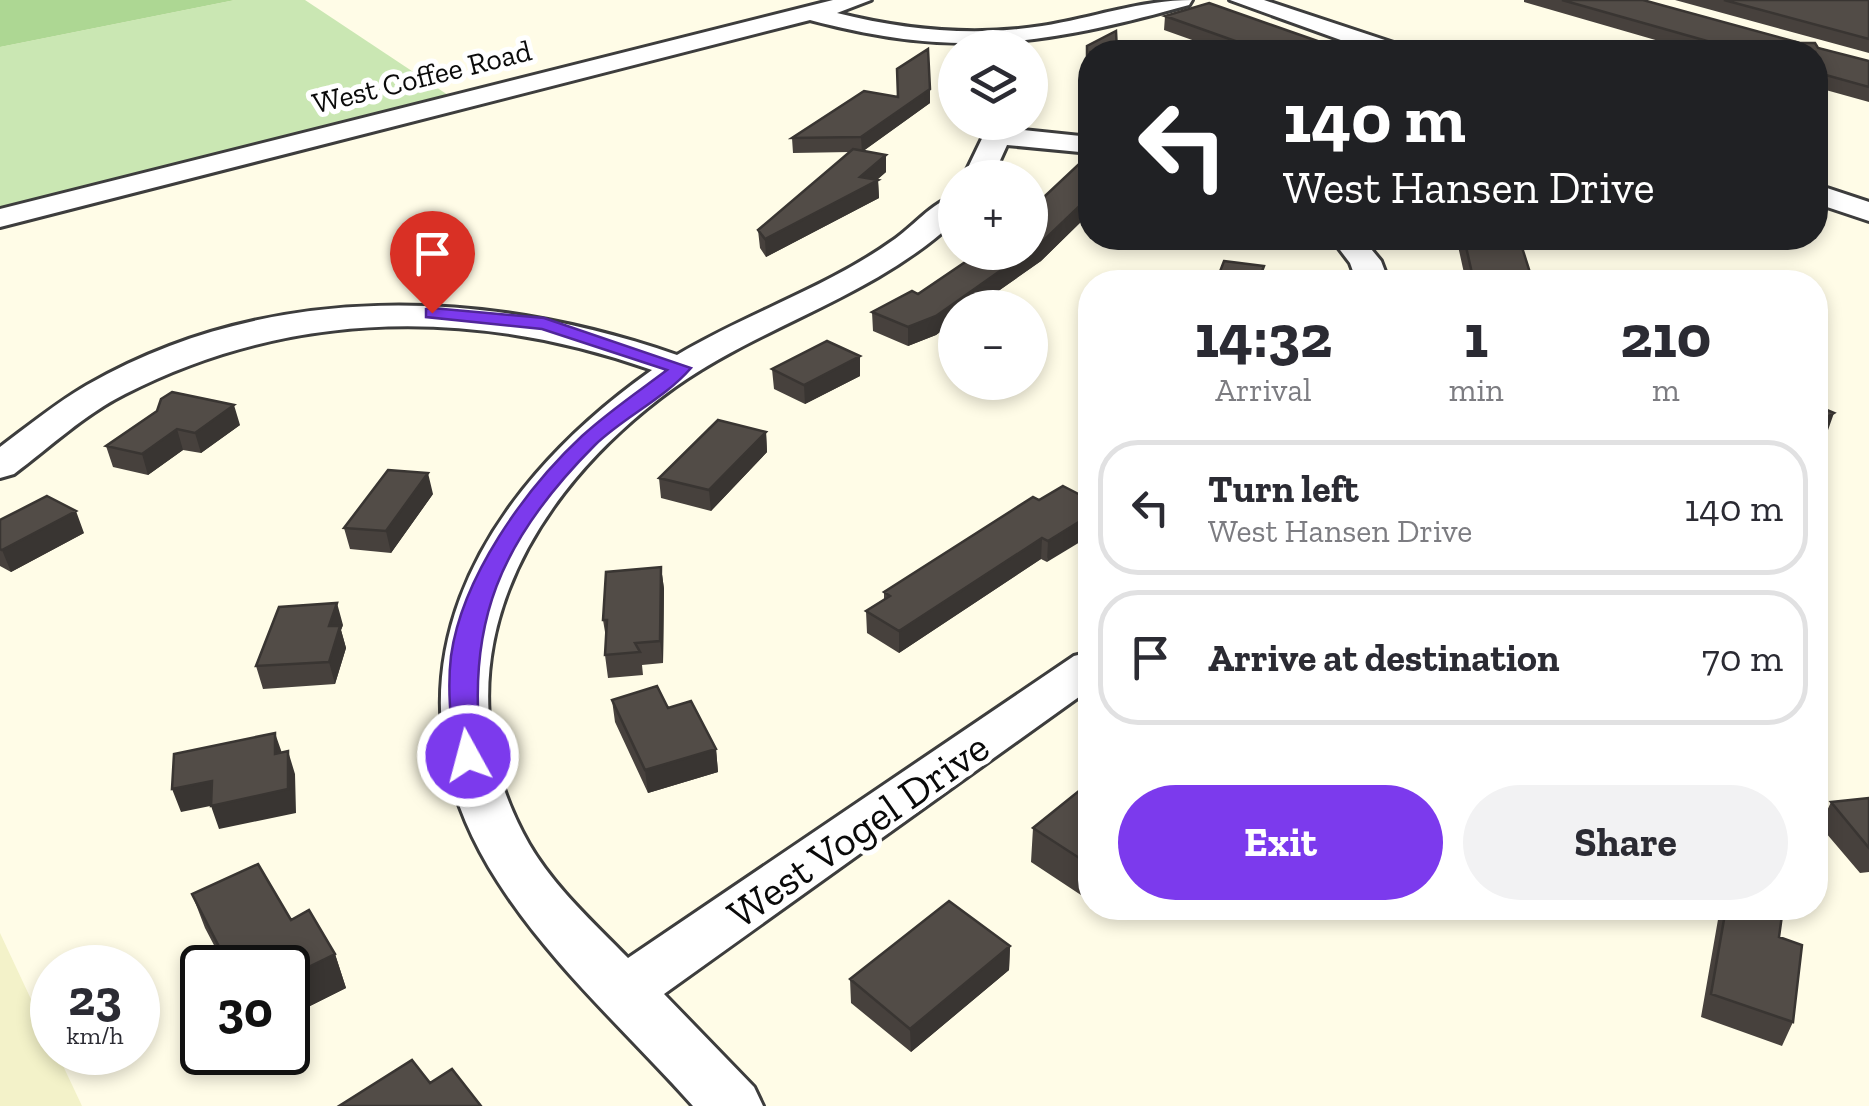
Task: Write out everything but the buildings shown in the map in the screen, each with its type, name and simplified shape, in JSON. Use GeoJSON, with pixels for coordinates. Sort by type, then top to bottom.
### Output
{"type":"FeatureCollection","features":[{"type":"Feature","properties":{"kind":"street","name":"West Coffee Road"},"geometry":{"type":"LineString","coordinates":[[0,218],[860,0]]}},
{"type":"Feature","properties":{"kind":"street"},"geometry":{"type":"LineString","coordinates":[[1048,34],[1181,0]]}},
{"type":"Feature","properties":{"kind":"street"},"geometry":{"type":"LineString","coordinates":[[1240,0],[1360,40]]}},
{"type":"Feature","properties":{"kind":"street"},"geometry":{"type":"LineString","coordinates":[[811,12],[895,35],[938,39]]}},
{"type":"Feature","properties":{"kind":"street"},"geometry":{"type":"LineString","coordinates":[[1048,138],[1078,144]]}},
{"type":"Feature","properties":{"kind":"street"},"geometry":{"type":"LineString","coordinates":[[1828,198],[1869,212]]}},
{"type":"Feature","properties":{"kind":"street"},"geometry":{"type":"LineString","coordinates":[[732,1106],[556,921],[498,834],[468,756],[462,702],[464,656],[472,619],[506,540],[588,441],[681,368],[880,263],[938,218]]}},
{"type":"Feature","properties":{"kind":"street"},"geometry":{"type":"LineString","coordinates":[[0,466],[63,415],[150,368],[233,338],[335,318],[432,313],[510,317],[587,334],[681,368]]}},
{"type":"Feature","properties":{"kind":"street","name":"West Vogel Drive"},"geometry":{"type":"LineString","coordinates":[[625,992],[1078,674]]}},
{"type":"Feature","properties":{"kind":"green space"},"geometry":{"type":"Polygon","coordinates":[[[0,0],[235,0],[0,47],[0,0]]]}},
{"type":"Feature","properties":{"kind":"green space"},"geometry":{"type":"Polygon","coordinates":[[[235,0],[305,0],[451,97],[0,210],[0,47],[235,0]]]}},
{"type":"Feature","properties":{"kind":"green space"},"geometry":{"type":"Polygon","coordinates":[[[0,933],[30,997],[30,1075],[67,1075],[82,1106],[0,1106],[0,933]]]}},
{"type":"Feature","properties":{"kind":"route"},"geometry":{"type":"LineString","coordinates":[[432,313],[544,323],[615,343],[681,368],[632,402],[588,441],[551,480],[506,540],[472,619],[464,656],[462,702],[468,756]]}}]}
